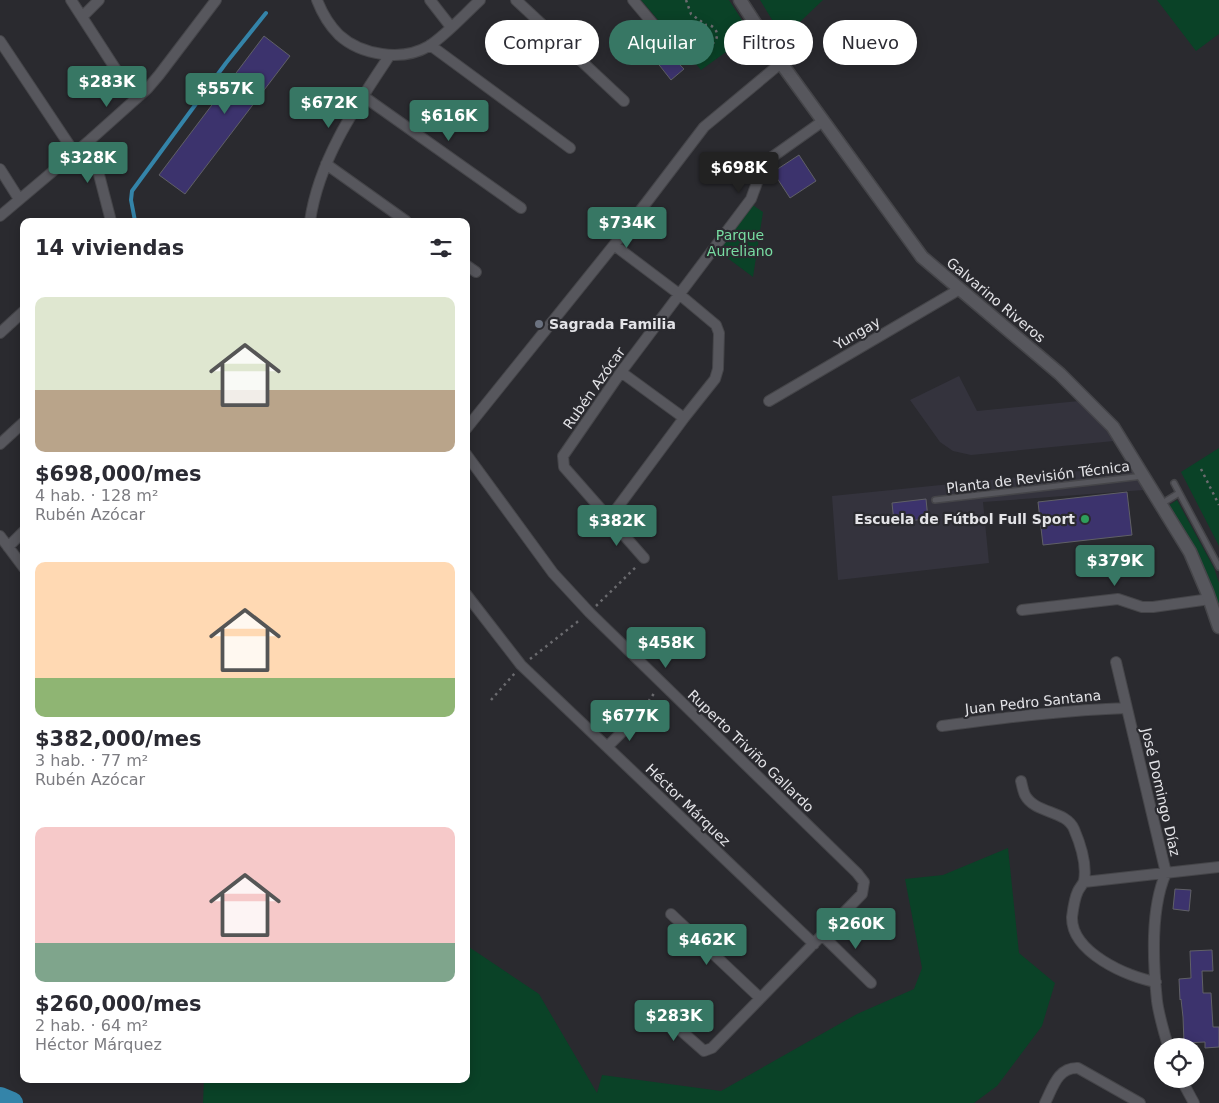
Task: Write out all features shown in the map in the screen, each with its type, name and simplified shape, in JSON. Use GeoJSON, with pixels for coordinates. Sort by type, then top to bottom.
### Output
{"type":"FeatureCollection","features":[{"type":"Feature","properties":{"kind":"street"},"geometry":{"type":"LineString","coordinates":[[70,0],[136,99]]}},
{"type":"Feature","properties":{"kind":"street"},"geometry":{"type":"LineString","coordinates":[[82,17],[99,0]]}},
{"type":"Feature","properties":{"kind":"street"},"geometry":{"type":"LineString","coordinates":[[0,216],[90,140],[160,75],[216,0]]}},
{"type":"Feature","properties":{"kind":"street"},"geometry":{"type":"LineString","coordinates":[[317,0],[328,22],[339,34],[353,44],[369,51],[390,55],[409,53],[430,45],[480,0]]}},
{"type":"Feature","properties":{"kind":"street"},"geometry":{"type":"LineString","coordinates":[[430,0],[450,27]]}},
{"type":"Feature","properties":{"kind":"street"},"geometry":{"type":"LineString","coordinates":[[516,0],[624,101]]}},
{"type":"Feature","properties":{"kind":"street"},"geometry":{"type":"LineString","coordinates":[[633,0],[650,20]]}},
{"type":"Feature","properties":{"kind":"street","name":"Galvarino Riveros"},"geometry":{"type":"LineString","coordinates":[[740,0],[753,20]]}},
{"type":"Feature","properties":{"kind":"street"},"geometry":{"type":"LineString","coordinates":[[0,41],[74,152]]}},
{"type":"Feature","properties":{"kind":"street"},"geometry":{"type":"LineString","coordinates":[[430,45],[570,148]]}},
{"type":"Feature","properties":{"kind":"street"},"geometry":{"type":"LineString","coordinates":[[311,218],[318,186],[344,126],[390,55]]}},
{"type":"Feature","properties":{"kind":"street"},"geometry":{"type":"LineString","coordinates":[[470,424],[614,245],[704,126],[780,65]]}},
{"type":"Feature","properties":{"kind":"street","name":"Galvarino Riveros"},"geometry":{"type":"LineString","coordinates":[[782,65],[922,257],[1060,374],[1113,427],[1190,552],[1213,602],[1219,627]]}},
{"type":"Feature","properties":{"kind":"street"},"geometry":{"type":"LineString","coordinates":[[363,96],[521,208]]}},
{"type":"Feature","properties":{"kind":"street","name":"Rubén Azócar"},"geometry":{"type":"LineString","coordinates":[[644,558],[564,466],[563,456],[621,372],[751,199],[762,169],[768,160],[823,122]]}},
{"type":"Feature","properties":{"kind":"street"},"geometry":{"type":"LineString","coordinates":[[90,140],[110,218]]}},
{"type":"Feature","properties":{"kind":"street"},"geometry":{"type":"LineString","coordinates":[[326,164],[402,218]]}},
{"type":"Feature","properties":{"kind":"street"},"geometry":{"type":"LineString","coordinates":[[0,169],[19,199]]}},
{"type":"Feature","properties":{"kind":"street"},"geometry":{"type":"LineString","coordinates":[[609,519],[715,379],[718,368],[719,333],[716,325],[679,294],[614,245]]}},
{"type":"Feature","properties":{"kind":"street"},"geometry":{"type":"LineString","coordinates":[[470,268],[476,272]]}},
{"type":"Feature","properties":{"kind":"street","name":"Yungay"},"geometry":{"type":"LineString","coordinates":[[769,401],[960,289]]}},
{"type":"Feature","properties":{"kind":"street"},"geometry":{"type":"LineString","coordinates":[[0,333],[20,315]]}},
{"type":"Feature","properties":{"kind":"street"},"geometry":{"type":"LineString","coordinates":[[621,372],[684,418]]}},
{"type":"Feature","properties":{"kind":"street"},"geometry":{"type":"LineString","coordinates":[[0,444],[20,426]]}},
{"type":"Feature","properties":{"kind":"street","name":"Ruperto Triviño Gallardo"},"geometry":{"type":"LineString","coordinates":[[470,459],[553,573],[590,613],[857,873],[864,882],[862,894],[822,936]]}},
{"type":"Feature","properties":{"kind":"street"},"geometry":{"type":"LineString","coordinates":[[0,536],[20,563]]}},
{"type":"Feature","properties":{"kind":"street"},"geometry":{"type":"LineString","coordinates":[[8,547],[20,536]]}},
{"type":"Feature","properties":{"kind":"street","name":"Héctor Márquez"},"geometry":{"type":"LineString","coordinates":[[470,599],[522,665],[814,944]]}},
{"type":"Feature","properties":{"kind":"street"},"geometry":{"type":"LineString","coordinates":[[1022,610],[1118,600],[1153,607],[1213,602]]}},
{"type":"Feature","properties":{"kind":"street","name":"José Domingo Díaz"},"geometry":{"type":"LineString","coordinates":[[1116,662],[1166,873],[1160,886],[1157,902],[1155,935],[1157,1002],[1166,1038]]}},
{"type":"Feature","properties":{"kind":"street","name":"Juan Pedro Santana"},"geometry":{"type":"LineString","coordinates":[[942,726],[1028,715],[1127,708]]}},
{"type":"Feature","properties":{"kind":"street"},"geometry":{"type":"LineString","coordinates":[[607,747],[636,719]]}},
{"type":"Feature","properties":{"kind":"street"},"geometry":{"type":"LineString","coordinates":[[1021,781],[1024,795],[1032,804],[1065,819],[1073,826],[1080,846],[1084,882],[1077,892],[1072,918],[1077,938],[1090,951],[1114,968],[1142,980],[1156,982]]}},
{"type":"Feature","properties":{"kind":"street"},"geometry":{"type":"LineString","coordinates":[[1084,882],[1219,867]]}},
{"type":"Feature","properties":{"kind":"street"},"geometry":{"type":"LineString","coordinates":[[671,914],[760,998]]}},
{"type":"Feature","properties":{"kind":"street"},"geometry":{"type":"LineString","coordinates":[[661,1013],[704,1051],[712,1048],[822,936],[872,983]]}},
{"type":"Feature","properties":{"kind":"street"},"geometry":{"type":"LineString","coordinates":[[1045,1103],[1061,1072],[1070,1068],[1078,1068],[1140,1103]]}},
{"type":"Feature","properties":{"kind":"street"},"geometry":{"type":"LineString","coordinates":[[1186,1088],[1194,1103]]}},
{"type":"Feature","properties":{"kind":"lane","name":"Planta de Revisión Técnica"},"geometry":{"type":"LineString","coordinates":[[935,500],[1143,476]]}},
{"type":"Feature","properties":{"kind":"lane"},"geometry":{"type":"LineString","coordinates":[[1174,483],[1219,567]]}},
{"type":"Feature","properties":{"kind":"lane"},"geometry":{"type":"LineString","coordinates":[[1160,504],[1179,493]]}},
{"type":"Feature","properties":{"kind":"path"},"geometry":{"type":"LineString","coordinates":[[686,0],[691,14],[699,20]]}},
{"type":"Feature","properties":{"kind":"path"},"geometry":{"type":"LineString","coordinates":[[714,29],[717,36],[714,42]]}},
{"type":"Feature","properties":{"kind":"path"},"geometry":{"type":"LineString","coordinates":[[1201,469],[1219,505]]}},
{"type":"Feature","properties":{"kind":"path"},"geometry":{"type":"LineString","coordinates":[[491,700],[522,665],[590,613],[644,558]]}},
{"type":"Feature","properties":{"kind":"path"},"geometry":{"type":"LineString","coordinates":[[636,719],[662,683]]}},
{"type":"Feature","properties":{"kind":"shaded area"},"geometry":{"type":"Polygon","coordinates":[[[959,376],[977,411],[1079,401],[1109,429],[1114,441],[971,455],[953,451],[940,442],[910,400],[959,376]]]}},
{"type":"Feature","properties":{"kind":"shaded area"},"geometry":{"type":"Polygon","coordinates":[[[1129,466],[1144,490],[983,502],[989,563],[838,580],[832,496],[1129,466]]]}},
{"type":"Feature","properties":{"kind":"green space"},"geometry":{"type":"Polygon","coordinates":[[[641,0],[729,0],[742,20],[724,20],[724,53],[714,61],[714,20],[658,20],[641,0]]]}},
{"type":"Feature","properties":{"kind":"green space"},"geometry":{"type":"Polygon","coordinates":[[[760,0],[823,0],[802,20],[772,20],[760,0]]]}},
{"type":"Feature","properties":{"kind":"green space"},"geometry":{"type":"Polygon","coordinates":[[[1157,0],[1219,0],[1219,34],[1196,51],[1157,0]]]}},
{"type":"Feature","properties":{"kind":"green space"},"geometry":{"type":"Polygon","coordinates":[[[697,65],[708,65],[701,70],[697,65]]]}},
{"type":"Feature","properties":{"kind":"green space","name":"Parque Aureliano"},"geometry":{"type":"Polygon","coordinates":[[[748,202],[763,212],[753,277],[714,248],[748,202]]]}},
{"type":"Feature","properties":{"kind":"green space"},"geometry":{"type":"Polygon","coordinates":[[[1219,448],[1219,546],[1181,472],[1219,448]]]}},
{"type":"Feature","properties":{"kind":"green space"},"geometry":{"type":"Polygon","coordinates":[[[1177,500],[1214,568],[1219,583],[1219,611],[1168,506],[1177,500]]]}},
{"type":"Feature","properties":{"kind":"green space"},"geometry":{"type":"Polygon","coordinates":[[[1008,848],[1019,953],[1055,983],[1042,1026],[997,1086],[974,1103],[203,1103],[204,1083],[470,1083],[470,948],[539,994],[597,1093],[602,1075],[721,1091],[857,1014],[914,989],[922,968],[905,879],[943,875],[1008,848]]]}},
{"type":"Feature","properties":{"kind":"building"},"geometry":{"type":"Polygon","coordinates":[[[264,36],[290,56],[185,194],[159,175],[264,36]]]}},
{"type":"Feature","properties":{"kind":"building"},"geometry":{"type":"Polygon","coordinates":[[[659,65],[680,65],[684,69],[671,80],[659,65]]]}},
{"type":"Feature","properties":{"kind":"building"},"geometry":{"type":"Polygon","coordinates":[[[799,155],[816,181],[790,198],[773,172],[799,155]]]}},
{"type":"Feature","properties":{"kind":"building","name":"Escuela de Fútbol Full Sport"},"geometry":{"type":"Polygon","coordinates":[[[1127,492],[1132,535],[1043,545],[1038,502],[1127,492]]]}},
{"type":"Feature","properties":{"kind":"building"},"geometry":{"type":"Polygon","coordinates":[[[926,499],[928,519],[894,522],[892,503],[926,499]]]}},
{"type":"Feature","properties":{"kind":"building"},"geometry":{"type":"Polygon","coordinates":[[[1175,889],[1191,890],[1189,911],[1173,909],[1175,889]]]}},
{"type":"Feature","properties":{"kind":"building"},"geometry":{"type":"Polygon","coordinates":[[[1212,950],[1213,971],[1202,971],[1203,993],[1211,993],[1213,1027],[1219,1027],[1219,1047],[1205,1048],[1204,1038],[1184,1038],[1179,979],[1191,978],[1190,951],[1212,950]]]}},
{"type":"Feature","properties":{"kind":"waterway"},"geometry":{"type":"LineString","coordinates":[[134,218],[131,200],[132,191],[226,63],[266,13]]}},
{"type":"Feature","properties":{"kind":"waterway"},"geometry":{"type":"LineString","coordinates":[[0,1098],[12,1103]]}},
{"type":"Feature","properties":{"kind":"place","name":"Sagrada Familia"},"geometry":{"type":"Point","coordinates":[539,324]}},
{"type":"Feature","properties":{"kind":"place","name":"Escuela de Fútbol Full Sport"},"geometry":{"type":"Point","coordinates":[1085,519]}}]}
